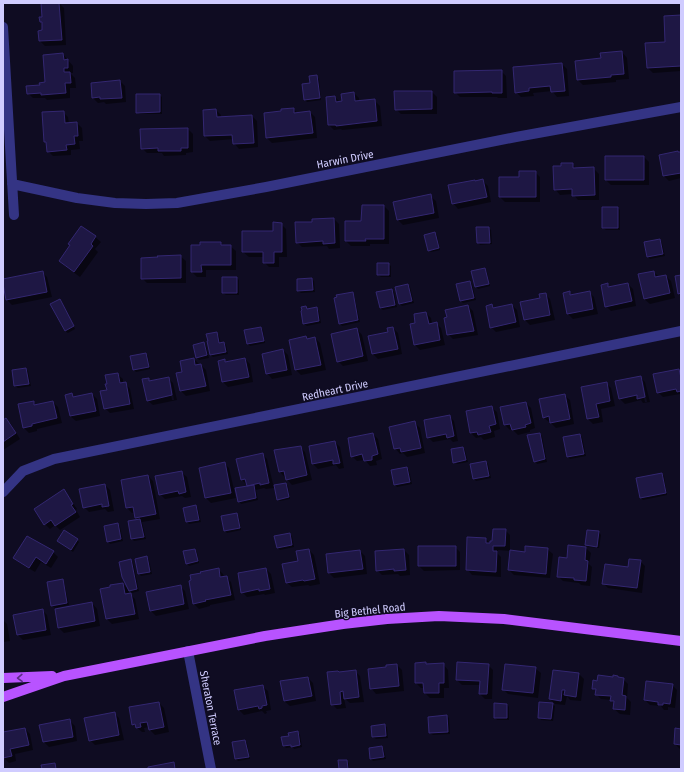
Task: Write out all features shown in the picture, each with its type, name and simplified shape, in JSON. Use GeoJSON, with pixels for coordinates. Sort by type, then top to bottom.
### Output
{"type":"FeatureCollection","features":[{"type":"Feature","properties":{"kind":"main road","name":"Big Bethel Road"},"geometry":{"type":"LineString","coordinates":[[3,696],[64,676],[188,651],[265,636],[343,624],[388,619],[439,616],[504,619],[681,641]]}},
{"type":"Feature","properties":{"kind":"main road","name":"Big Bethel Road"},"geometry":{"type":"LineString","coordinates":[[3,678],[64,676]]}},
{"type":"Feature","properties":{"kind":"street"},"geometry":{"type":"LineString","coordinates":[[3,27],[14,215]]}},
{"type":"Feature","properties":{"kind":"street","name":"Harwin Drive"},"geometry":{"type":"LineString","coordinates":[[12,184],[77,198],[115,203],[177,203],[274,186],[516,137],[681,107]]}},
{"type":"Feature","properties":{"kind":"street","name":"Redheart Drive"},"geometry":{"type":"LineString","coordinates":[[3,492],[23,471],[54,459],[681,331]]}},
{"type":"Feature","properties":{"kind":"street","name":"Sheraton Terrace"},"geometry":{"type":"LineString","coordinates":[[188,651],[211,769]]}},
{"type":"Feature","properties":{"kind":"building"},"geometry":{"type":"Polygon","coordinates":[[[41,3],[59,3],[62,40],[39,41],[38,31],[42,30],[42,22],[40,22],[39,17],[42,17],[41,3]]]}},
{"type":"Feature","properties":{"kind":"building"},"geometry":{"type":"Polygon","coordinates":[[[681,15],[681,66],[647,68],[645,43],[665,42],[664,16],[681,15]]]}},
{"type":"Feature","properties":{"kind":"building"},"geometry":{"type":"Polygon","coordinates":[[[622,51],[624,74],[611,75],[611,77],[577,80],[575,61],[601,58],[600,53],[622,51]]]}},
{"type":"Feature","properties":{"kind":"building"},"geometry":{"type":"Polygon","coordinates":[[[63,53],[64,60],[68,59],[68,68],[64,68],[64,72],[70,72],[71,83],[65,83],[66,93],[41,95],[41,93],[27,94],[26,86],[40,85],[39,83],[45,82],[43,55],[63,53]]]}},
{"type":"Feature","properties":{"kind":"building"},"geometry":{"type":"Polygon","coordinates":[[[562,63],[565,91],[551,92],[550,86],[529,88],[529,91],[515,93],[513,67],[562,63]]]}},
{"type":"Feature","properties":{"kind":"building"},"geometry":{"type":"Polygon","coordinates":[[[502,70],[502,93],[454,93],[454,71],[502,70]]]}},
{"type":"Feature","properties":{"kind":"building"},"geometry":{"type":"Polygon","coordinates":[[[317,75],[320,98],[304,100],[302,84],[310,83],[309,76],[317,75]]]}},
{"type":"Feature","properties":{"kind":"building"},"geometry":{"type":"Polygon","coordinates":[[[120,80],[122,98],[92,98],[91,83],[120,80]]]}},
{"type":"Feature","properties":{"kind":"building"},"geometry":{"type":"Polygon","coordinates":[[[394,91],[432,91],[432,109],[395,110],[394,91]]]}},
{"type":"Feature","properties":{"kind":"building"},"geometry":{"type":"Polygon","coordinates":[[[354,92],[355,101],[375,99],[377,121],[336,126],[328,125],[326,97],[335,96],[336,102],[342,101],[341,94],[354,92]]]}},
{"type":"Feature","properties":{"kind":"building"},"geometry":{"type":"Polygon","coordinates":[[[136,94],[160,94],[160,112],[136,113],[136,94]]]}},
{"type":"Feature","properties":{"kind":"building"},"geometry":{"type":"Polygon","coordinates":[[[294,108],[294,113],[310,111],[313,133],[266,138],[264,113],[294,108]]]}},
{"type":"Feature","properties":{"kind":"building"},"geometry":{"type":"Polygon","coordinates":[[[216,109],[217,117],[252,115],[254,143],[233,144],[232,135],[204,136],[203,110],[216,109]]]}},
{"type":"Feature","properties":{"kind":"building"},"geometry":{"type":"Polygon","coordinates":[[[64,111],[65,123],[77,122],[78,136],[74,136],[75,144],[66,145],[67,150],[47,152],[46,142],[44,142],[42,112],[64,111]]]}},
{"type":"Feature","properties":{"kind":"building"},"geometry":{"type":"Polygon","coordinates":[[[188,128],[188,148],[181,148],[181,151],[158,151],[158,148],[141,149],[140,129],[188,128]]]}},
{"type":"Feature","properties":{"kind":"building"},"geometry":{"type":"Polygon","coordinates":[[[678,151],[681,152],[681,173],[663,176],[659,155],[678,151]]]}},
{"type":"Feature","properties":{"kind":"building"},"geometry":{"type":"Polygon","coordinates":[[[605,156],[644,156],[644,180],[605,180],[605,156]]]}},
{"type":"Feature","properties":{"kind":"building"},"geometry":{"type":"Polygon","coordinates":[[[561,163],[573,163],[573,168],[594,167],[595,195],[572,196],[572,189],[554,190],[553,166],[561,166],[561,163]]]}},
{"type":"Feature","properties":{"kind":"building"},"geometry":{"type":"Polygon","coordinates":[[[519,171],[536,171],[536,197],[499,197],[499,177],[519,177],[519,171]]]}},
{"type":"Feature","properties":{"kind":"building"},"geometry":{"type":"Polygon","coordinates":[[[483,179],[487,197],[452,204],[448,185],[483,179]]]}},
{"type":"Feature","properties":{"kind":"building"},"geometry":{"type":"Polygon","coordinates":[[[431,194],[434,213],[397,220],[393,202],[431,194]]]}},
{"type":"Feature","properties":{"kind":"building"},"geometry":{"type":"Polygon","coordinates":[[[362,205],[384,205],[384,239],[345,241],[345,221],[361,221],[362,205]]]}},
{"type":"Feature","properties":{"kind":"building"},"geometry":{"type":"Polygon","coordinates":[[[602,207],[618,207],[618,228],[602,228],[602,207]]]}},
{"type":"Feature","properties":{"kind":"building"},"geometry":{"type":"Polygon","coordinates":[[[334,218],[335,243],[323,244],[323,241],[296,243],[295,222],[312,222],[312,219],[334,218]]]}},
{"type":"Feature","properties":{"kind":"building"},"geometry":{"type":"Polygon","coordinates":[[[273,222],[282,223],[282,252],[274,252],[274,263],[263,263],[263,252],[242,252],[242,231],[273,231],[273,222]]]}},
{"type":"Feature","properties":{"kind":"building"},"geometry":{"type":"Polygon","coordinates":[[[81,226],[96,236],[91,244],[93,246],[74,272],[59,261],[70,245],[68,244],[81,226]]]}},
{"type":"Feature","properties":{"kind":"building"},"geometry":{"type":"Polygon","coordinates":[[[476,227],[489,227],[490,243],[477,243],[476,227]]]}},
{"type":"Feature","properties":{"kind":"building"},"geometry":{"type":"Polygon","coordinates":[[[435,232],[439,248],[428,251],[424,235],[435,232]]]}},
{"type":"Feature","properties":{"kind":"building"},"geometry":{"type":"Polygon","coordinates":[[[660,239],[663,254],[647,257],[644,242],[660,239]]]}},
{"type":"Feature","properties":{"kind":"building"},"geometry":{"type":"Polygon","coordinates":[[[200,242],[221,242],[221,245],[231,245],[231,265],[201,265],[202,272],[191,272],[191,245],[200,245],[200,242]]]}},
{"type":"Feature","properties":{"kind":"building"},"geometry":{"type":"Polygon","coordinates":[[[181,255],[181,278],[141,279],[141,258],[181,255]]]}},
{"type":"Feature","properties":{"kind":"building"},"geometry":{"type":"Polygon","coordinates":[[[377,263],[389,263],[389,275],[377,275],[377,263]]]}},
{"type":"Feature","properties":{"kind":"building"},"geometry":{"type":"Polygon","coordinates":[[[485,268],[489,284],[475,287],[471,271],[485,268]]]}},
{"type":"Feature","properties":{"kind":"building"},"geometry":{"type":"Polygon","coordinates":[[[43,271],[47,292],[6,300],[3,279],[43,271]]]}},
{"type":"Feature","properties":{"kind":"building"},"geometry":{"type":"Polygon","coordinates":[[[654,271],[655,277],[666,275],[670,293],[644,299],[638,274],[654,271]]]}},
{"type":"Feature","properties":{"kind":"building"},"geometry":{"type":"Polygon","coordinates":[[[681,275],[681,293],[678,294],[675,276],[681,275]]]}},
{"type":"Feature","properties":{"kind":"building"},"geometry":{"type":"Polygon","coordinates":[[[222,277],[237,277],[237,293],[222,293],[222,277]]]}},
{"type":"Feature","properties":{"kind":"building"},"geometry":{"type":"Polygon","coordinates":[[[312,278],[313,290],[297,291],[297,279],[312,278]]]}},
{"type":"Feature","properties":{"kind":"building"},"geometry":{"type":"Polygon","coordinates":[[[470,281],[474,298],[460,301],[456,284],[470,281]]]}},
{"type":"Feature","properties":{"kind":"building"},"geometry":{"type":"Polygon","coordinates":[[[608,283],[608,287],[628,283],[632,301],[605,307],[601,285],[608,283]]]}},
{"type":"Feature","properties":{"kind":"building"},"geometry":{"type":"Polygon","coordinates":[[[408,284],[412,301],[399,304],[395,287],[408,284]]]}},
{"type":"Feature","properties":{"kind":"building"},"geometry":{"type":"Polygon","coordinates":[[[392,289],[395,305],[380,308],[376,292],[392,289]]]}},
{"type":"Feature","properties":{"kind":"building"},"geometry":{"type":"Polygon","coordinates":[[[570,291],[570,295],[590,291],[593,309],[567,314],[563,293],[570,291]]]}},
{"type":"Feature","properties":{"kind":"building"},"geometry":{"type":"Polygon","coordinates":[[[353,292],[358,320],[339,324],[334,298],[337,297],[336,295],[353,292]]]}},
{"type":"Feature","properties":{"kind":"building"},"geometry":{"type":"Polygon","coordinates":[[[546,293],[550,315],[524,320],[520,302],[540,298],[539,294],[546,293]]]}},
{"type":"Feature","properties":{"kind":"building"},"geometry":{"type":"Polygon","coordinates":[[[60,299],[74,326],[65,331],[50,304],[60,299]]]}},
{"type":"Feature","properties":{"kind":"building"},"geometry":{"type":"Polygon","coordinates":[[[492,304],[493,308],[512,304],[516,322],[490,328],[486,306],[492,304]]]}},
{"type":"Feature","properties":{"kind":"building"},"geometry":{"type":"Polygon","coordinates":[[[468,305],[474,331],[447,335],[444,318],[447,317],[445,310],[468,305]]]}},
{"type":"Feature","properties":{"kind":"building"},"geometry":{"type":"Polygon","coordinates":[[[306,306],[307,309],[317,307],[319,321],[303,324],[301,307],[306,306]]]}},
{"type":"Feature","properties":{"kind":"building"},"geometry":{"type":"Polygon","coordinates":[[[426,312],[429,324],[437,322],[440,340],[414,345],[410,324],[415,323],[414,314],[426,312]]]}},
{"type":"Feature","properties":{"kind":"building"},"geometry":{"type":"Polygon","coordinates":[[[261,327],[264,341],[247,344],[244,330],[261,327]]]}},
{"type":"Feature","properties":{"kind":"building"},"geometry":{"type":"Polygon","coordinates":[[[393,327],[398,349],[372,354],[368,336],[388,332],[387,328],[393,327]]]}},
{"type":"Feature","properties":{"kind":"building"},"geometry":{"type":"Polygon","coordinates":[[[357,328],[363,356],[337,362],[331,334],[357,328]]]}},
{"type":"Feature","properties":{"kind":"building"},"geometry":{"type":"Polygon","coordinates":[[[217,332],[219,343],[224,342],[226,352],[210,355],[206,334],[217,332]]]}},
{"type":"Feature","properties":{"kind":"building"},"geometry":{"type":"Polygon","coordinates":[[[306,336],[307,339],[315,337],[321,365],[295,370],[289,340],[306,336]]]}},
{"type":"Feature","properties":{"kind":"building"},"geometry":{"type":"Polygon","coordinates":[[[204,342],[207,355],[196,358],[193,345],[204,342]]]}},
{"type":"Feature","properties":{"kind":"building"},"geometry":{"type":"Polygon","coordinates":[[[283,349],[287,370],[266,374],[262,354],[283,349]]]}},
{"type":"Feature","properties":{"kind":"building"},"geometry":{"type":"Polygon","coordinates":[[[146,353],[149,367],[133,370],[130,356],[146,353]]]}},
{"type":"Feature","properties":{"kind":"building"},"geometry":{"type":"Polygon","coordinates":[[[194,358],[195,365],[201,364],[206,386],[180,391],[176,373],[182,372],[180,361],[194,358]]]}},
{"type":"Feature","properties":{"kind":"building"},"geometry":{"type":"Polygon","coordinates":[[[245,358],[249,377],[222,382],[218,361],[225,359],[225,362],[245,358]]]}},
{"type":"Feature","properties":{"kind":"building"},"geometry":{"type":"Polygon","coordinates":[[[26,368],[29,384],[14,386],[12,370],[26,368]]]}},
{"type":"Feature","properties":{"kind":"building"},"geometry":{"type":"Polygon","coordinates":[[[679,369],[681,391],[677,392],[676,389],[657,393],[653,374],[679,369]]]}},
{"type":"Feature","properties":{"kind":"building"},"geometry":{"type":"Polygon","coordinates":[[[118,373],[120,383],[126,382],[130,404],[104,409],[100,391],[107,390],[105,375],[118,373]]]}},
{"type":"Feature","properties":{"kind":"building"},"geometry":{"type":"Polygon","coordinates":[[[641,376],[645,397],[637,399],[637,395],[619,399],[615,381],[641,376]]]}},
{"type":"Feature","properties":{"kind":"building"},"geometry":{"type":"Polygon","coordinates":[[[169,377],[172,395],[147,401],[142,379],[149,378],[149,381],[169,377]]]}},
{"type":"Feature","properties":{"kind":"building"},"geometry":{"type":"Polygon","coordinates":[[[607,382],[610,401],[596,404],[599,417],[587,419],[581,387],[607,382]]]}},
{"type":"Feature","properties":{"kind":"building"},"geometry":{"type":"Polygon","coordinates":[[[72,393],[73,397],[92,393],[96,411],[70,416],[65,395],[72,393]]]}},
{"type":"Feature","properties":{"kind":"building"},"geometry":{"type":"Polygon","coordinates":[[[565,394],[570,419],[550,423],[549,416],[543,418],[539,399],[565,394]]]}},
{"type":"Feature","properties":{"kind":"building"},"geometry":{"type":"Polygon","coordinates":[[[34,401],[34,405],[53,401],[57,418],[32,424],[32,426],[23,428],[18,404],[34,401]]]}},
{"type":"Feature","properties":{"kind":"building"},"geometry":{"type":"Polygon","coordinates":[[[526,402],[531,423],[525,425],[526,427],[512,430],[510,424],[504,425],[500,407],[526,402]]]}},
{"type":"Feature","properties":{"kind":"building"},"geometry":{"type":"Polygon","coordinates":[[[492,406],[496,424],[489,426],[491,432],[478,435],[477,432],[470,433],[466,411],[492,406]]]}},
{"type":"Feature","properties":{"kind":"building"},"geometry":{"type":"Polygon","coordinates":[[[450,415],[454,436],[447,438],[446,434],[427,438],[424,420],[450,415]]]}},
{"type":"Feature","properties":{"kind":"building"},"geometry":{"type":"Polygon","coordinates":[[[6,418],[16,433],[3,442],[3,420],[6,418]]]}},
{"type":"Feature","properties":{"kind":"building"},"geometry":{"type":"Polygon","coordinates":[[[415,421],[421,448],[401,452],[400,448],[394,449],[389,427],[415,421]]]}},
{"type":"Feature","properties":{"kind":"building"},"geometry":{"type":"Polygon","coordinates":[[[373,433],[378,454],[372,456],[372,460],[364,461],[362,454],[351,457],[348,438],[373,433]]]}},
{"type":"Feature","properties":{"kind":"building"},"geometry":{"type":"Polygon","coordinates":[[[540,433],[545,459],[534,462],[527,435],[540,433]]]}},
{"type":"Feature","properties":{"kind":"building"},"geometry":{"type":"Polygon","coordinates":[[[580,434],[584,454],[567,457],[563,437],[580,434]]]}},
{"type":"Feature","properties":{"kind":"building"},"geometry":{"type":"Polygon","coordinates":[[[335,441],[340,463],[333,464],[333,460],[312,464],[309,446],[335,441]]]}},
{"type":"Feature","properties":{"kind":"building"},"geometry":{"type":"Polygon","coordinates":[[[301,446],[307,475],[286,480],[284,471],[279,472],[274,450],[301,446]]]}},
{"type":"Feature","properties":{"kind":"building"},"geometry":{"type":"Polygon","coordinates":[[[463,447],[466,460],[453,463],[451,449],[463,447]]]}},
{"type":"Feature","properties":{"kind":"building"},"geometry":{"type":"Polygon","coordinates":[[[263,453],[269,483],[260,485],[260,483],[247,486],[245,479],[241,480],[236,459],[263,453]]]}},
{"type":"Feature","properties":{"kind":"building"},"geometry":{"type":"Polygon","coordinates":[[[486,461],[489,476],[473,479],[470,464],[486,461]]]}},
{"type":"Feature","properties":{"kind":"building"},"geometry":{"type":"Polygon","coordinates":[[[225,462],[231,493],[205,498],[199,468],[225,462]]]}},
{"type":"Feature","properties":{"kind":"building"},"geometry":{"type":"Polygon","coordinates":[[[407,467],[410,482],[394,485],[391,470],[407,467]]]}},
{"type":"Feature","properties":{"kind":"building"},"geometry":{"type":"Polygon","coordinates":[[[182,471],[186,492],[179,494],[178,491],[159,495],[155,476],[182,471]]]}},
{"type":"Feature","properties":{"kind":"building"},"geometry":{"type":"Polygon","coordinates":[[[662,473],[666,493],[640,498],[636,478],[662,473]]]}},
{"type":"Feature","properties":{"kind":"building"},"geometry":{"type":"Polygon","coordinates":[[[148,475],[156,514],[135,518],[133,507],[126,508],[121,480],[148,475]]]}},
{"type":"Feature","properties":{"kind":"building"},"geometry":{"type":"Polygon","coordinates":[[[286,483],[289,497],[277,500],[274,485],[286,483]]]}},
{"type":"Feature","properties":{"kind":"building"},"geometry":{"type":"Polygon","coordinates":[[[105,484],[109,506],[102,507],[102,504],[83,508],[79,489],[105,484]]]}},
{"type":"Feature","properties":{"kind":"building"},"geometry":{"type":"Polygon","coordinates":[[[254,485],[256,498],[238,502],[235,488],[254,485]]]}},
{"type":"Feature","properties":{"kind":"building"},"geometry":{"type":"Polygon","coordinates":[[[64,489],[76,512],[55,526],[51,520],[44,525],[34,509],[64,489]]]}},
{"type":"Feature","properties":{"kind":"building"},"geometry":{"type":"Polygon","coordinates":[[[196,505],[199,520],[186,522],[183,508],[196,505]]]}},
{"type":"Feature","properties":{"kind":"building"},"geometry":{"type":"Polygon","coordinates":[[[237,513],[240,528],[224,531],[221,516],[237,513]]]}},
{"type":"Feature","properties":{"kind":"building"},"geometry":{"type":"Polygon","coordinates":[[[140,519],[144,537],[131,539],[128,521],[140,519]]]}},
{"type":"Feature","properties":{"kind":"building"},"geometry":{"type":"Polygon","coordinates":[[[118,523],[121,539],[107,542],[104,526],[118,523]]]}},
{"type":"Feature","properties":{"kind":"building"},"geometry":{"type":"Polygon","coordinates":[[[493,529],[506,529],[505,546],[493,546],[493,551],[497,551],[496,572],[466,570],[467,537],[486,538],[486,543],[490,543],[490,541],[492,541],[493,529]]]}},
{"type":"Feature","properties":{"kind":"building"},"geometry":{"type":"Polygon","coordinates":[[[64,530],[78,539],[71,550],[57,541],[64,530]]]}},
{"type":"Feature","properties":{"kind":"building"},"geometry":{"type":"Polygon","coordinates":[[[587,530],[599,531],[597,547],[585,545],[587,530]]]}},
{"type":"Feature","properties":{"kind":"building"},"geometry":{"type":"Polygon","coordinates":[[[290,533],[292,545],[277,548],[274,536],[290,533]]]}},
{"type":"Feature","properties":{"kind":"building"},"geometry":{"type":"Polygon","coordinates":[[[27,536],[54,551],[46,564],[36,557],[29,568],[13,558],[27,536]]]}},
{"type":"Feature","properties":{"kind":"building"},"geometry":{"type":"Polygon","coordinates":[[[568,545],[586,547],[585,560],[588,561],[586,581],[574,580],[574,578],[557,577],[559,557],[567,558],[568,545]]]}},
{"type":"Feature","properties":{"kind":"building"},"geometry":{"type":"Polygon","coordinates":[[[418,546],[456,546],[456,566],[418,566],[418,546]]]}},
{"type":"Feature","properties":{"kind":"building"},"geometry":{"type":"Polygon","coordinates":[[[525,546],[548,548],[546,574],[508,570],[510,550],[525,552],[525,546]]]}},
{"type":"Feature","properties":{"kind":"building"},"geometry":{"type":"Polygon","coordinates":[[[195,549],[198,561],[186,564],[183,551],[195,549]]]}},
{"type":"Feature","properties":{"kind":"building"},"geometry":{"type":"Polygon","coordinates":[[[309,549],[315,579],[286,583],[282,564],[298,561],[296,551],[309,549]]]}},
{"type":"Feature","properties":{"kind":"building"},"geometry":{"type":"Polygon","coordinates":[[[404,549],[406,570],[394,571],[394,569],[376,571],[375,551],[404,549]]]}},
{"type":"Feature","properties":{"kind":"building"},"geometry":{"type":"Polygon","coordinates":[[[360,550],[363,569],[328,573],[326,554],[360,550]]]}},
{"type":"Feature","properties":{"kind":"building"},"geometry":{"type":"Polygon","coordinates":[[[147,556],[150,572],[138,574],[135,559],[147,556]]]}},
{"type":"Feature","properties":{"kind":"building"},"geometry":{"type":"Polygon","coordinates":[[[131,559],[137,589],[129,591],[122,577],[119,562],[131,559]]]}},
{"type":"Feature","properties":{"kind":"building"},"geometry":{"type":"Polygon","coordinates":[[[629,559],[641,560],[637,588],[602,584],[605,564],[628,567],[629,559]]]}},
{"type":"Feature","properties":{"kind":"building"},"geometry":{"type":"Polygon","coordinates":[[[219,568],[220,577],[227,576],[231,595],[193,604],[189,581],[191,580],[190,575],[219,568]]]}},
{"type":"Feature","properties":{"kind":"building"},"geometry":{"type":"Polygon","coordinates":[[[266,568],[270,589],[259,591],[259,589],[241,593],[238,573],[266,568]]]}},
{"type":"Feature","properties":{"kind":"building"},"geometry":{"type":"Polygon","coordinates":[[[63,579],[67,603],[51,606],[47,582],[63,579]]]}},
{"type":"Feature","properties":{"kind":"building"},"geometry":{"type":"Polygon","coordinates":[[[123,583],[125,594],[131,593],[135,614],[106,619],[100,589],[110,587],[110,585],[123,583]]]}},
{"type":"Feature","properties":{"kind":"building"},"geometry":{"type":"Polygon","coordinates":[[[181,585],[184,604],[150,611],[146,592],[181,585]]]}},
{"type":"Feature","properties":{"kind":"building"},"geometry":{"type":"Polygon","coordinates":[[[92,602],[95,621],[58,628],[55,609],[92,602]]]}},
{"type":"Feature","properties":{"kind":"building"},"geometry":{"type":"Polygon","coordinates":[[[43,609],[46,630],[17,635],[13,615],[43,609]]]}},
{"type":"Feature","properties":{"kind":"building"},"geometry":{"type":"Polygon","coordinates":[[[426,662],[426,664],[444,663],[444,683],[439,683],[439,693],[424,693],[423,683],[415,683],[415,663],[426,662]]]}},
{"type":"Feature","properties":{"kind":"building"},"geometry":{"type":"Polygon","coordinates":[[[457,662],[489,664],[487,694],[479,694],[480,681],[456,680],[457,662]]]}},
{"type":"Feature","properties":{"kind":"building"},"geometry":{"type":"Polygon","coordinates":[[[397,664],[399,686],[370,689],[368,669],[397,664]]]}},
{"type":"Feature","properties":{"kind":"building"},"geometry":{"type":"Polygon","coordinates":[[[505,664],[536,667],[533,693],[502,690],[505,664]]]}},
{"type":"Feature","properties":{"kind":"building"},"geometry":{"type":"Polygon","coordinates":[[[356,670],[359,697],[344,699],[343,691],[340,692],[341,704],[331,705],[327,672],[356,670]]]}},
{"type":"Feature","properties":{"kind":"building"},"geometry":{"type":"Polygon","coordinates":[[[553,670],[579,673],[576,697],[564,695],[565,690],[562,690],[561,701],[549,699],[553,670]]]}},
{"type":"Feature","properties":{"kind":"building"},"geometry":{"type":"Polygon","coordinates":[[[598,675],[613,677],[613,675],[624,678],[622,695],[626,696],[625,710],[613,709],[614,701],[610,701],[611,696],[595,695],[596,689],[592,689],[593,680],[597,681],[598,675]]]}},
{"type":"Feature","properties":{"kind":"building"},"geometry":{"type":"Polygon","coordinates":[[[308,677],[312,696],[284,701],[280,681],[308,677]]]}},
{"type":"Feature","properties":{"kind":"building"},"geometry":{"type":"Polygon","coordinates":[[[646,681],[673,684],[670,704],[663,703],[663,705],[658,705],[658,702],[644,700],[646,681]]]}},
{"type":"Feature","properties":{"kind":"building"},"geometry":{"type":"Polygon","coordinates":[[[263,685],[267,705],[262,706],[262,708],[259,709],[258,706],[238,710],[234,690],[263,685]]]}},
{"type":"Feature","properties":{"kind":"building"},"geometry":{"type":"Polygon","coordinates":[[[159,702],[164,727],[149,730],[147,722],[140,723],[141,727],[136,728],[135,724],[132,725],[129,707],[159,702]]]}},
{"type":"Feature","properties":{"kind":"building"},"geometry":{"type":"Polygon","coordinates":[[[539,702],[553,703],[551,719],[538,718],[539,702]]]}},
{"type":"Feature","properties":{"kind":"building"},"geometry":{"type":"Polygon","coordinates":[[[494,703],[507,704],[507,718],[494,718],[494,703]]]}},
{"type":"Feature","properties":{"kind":"building"},"geometry":{"type":"Polygon","coordinates":[[[115,712],[119,735],[89,741],[84,718],[115,712]]]}},
{"type":"Feature","properties":{"kind":"building"},"geometry":{"type":"Polygon","coordinates":[[[447,715],[448,732],[429,733],[428,717],[447,715]]]}},
{"type":"Feature","properties":{"kind":"building"},"geometry":{"type":"Polygon","coordinates":[[[70,719],[73,737],[43,742],[39,725],[70,719]]]}},
{"type":"Feature","properties":{"kind":"building"},"geometry":{"type":"Polygon","coordinates":[[[385,724],[386,736],[372,737],[371,726],[385,724]]]}},
{"type":"Feature","properties":{"kind":"building"},"geometry":{"type":"Polygon","coordinates":[[[25,728],[29,745],[10,749],[12,756],[3,758],[3,732],[25,728]]]}},
{"type":"Feature","properties":{"kind":"building"},"geometry":{"type":"Polygon","coordinates":[[[675,728],[681,729],[681,745],[674,744],[675,728]]]}},
{"type":"Feature","properties":{"kind":"building"},"geometry":{"type":"Polygon","coordinates":[[[298,731],[300,745],[291,747],[291,745],[283,746],[281,737],[289,736],[288,733],[298,731]]]}},
{"type":"Feature","properties":{"kind":"building"},"geometry":{"type":"Polygon","coordinates":[[[245,740],[249,757],[235,759],[232,742],[245,740]]]}},
{"type":"Feature","properties":{"kind":"building"},"geometry":{"type":"Polygon","coordinates":[[[382,746],[384,757],[370,759],[369,748],[382,746]]]}},
{"type":"Feature","properties":{"kind":"building"},"geometry":{"type":"Polygon","coordinates":[[[338,760],[347,760],[348,769],[339,769],[338,760]]]}},
{"type":"Feature","properties":{"kind":"building"},"geometry":{"type":"Polygon","coordinates":[[[174,762],[175,769],[148,769],[148,767],[174,762]]]}},
{"type":"Feature","properties":{"kind":"building"},"geometry":{"type":"Polygon","coordinates":[[[55,763],[56,769],[42,769],[41,765],[55,763]]]}}]}
